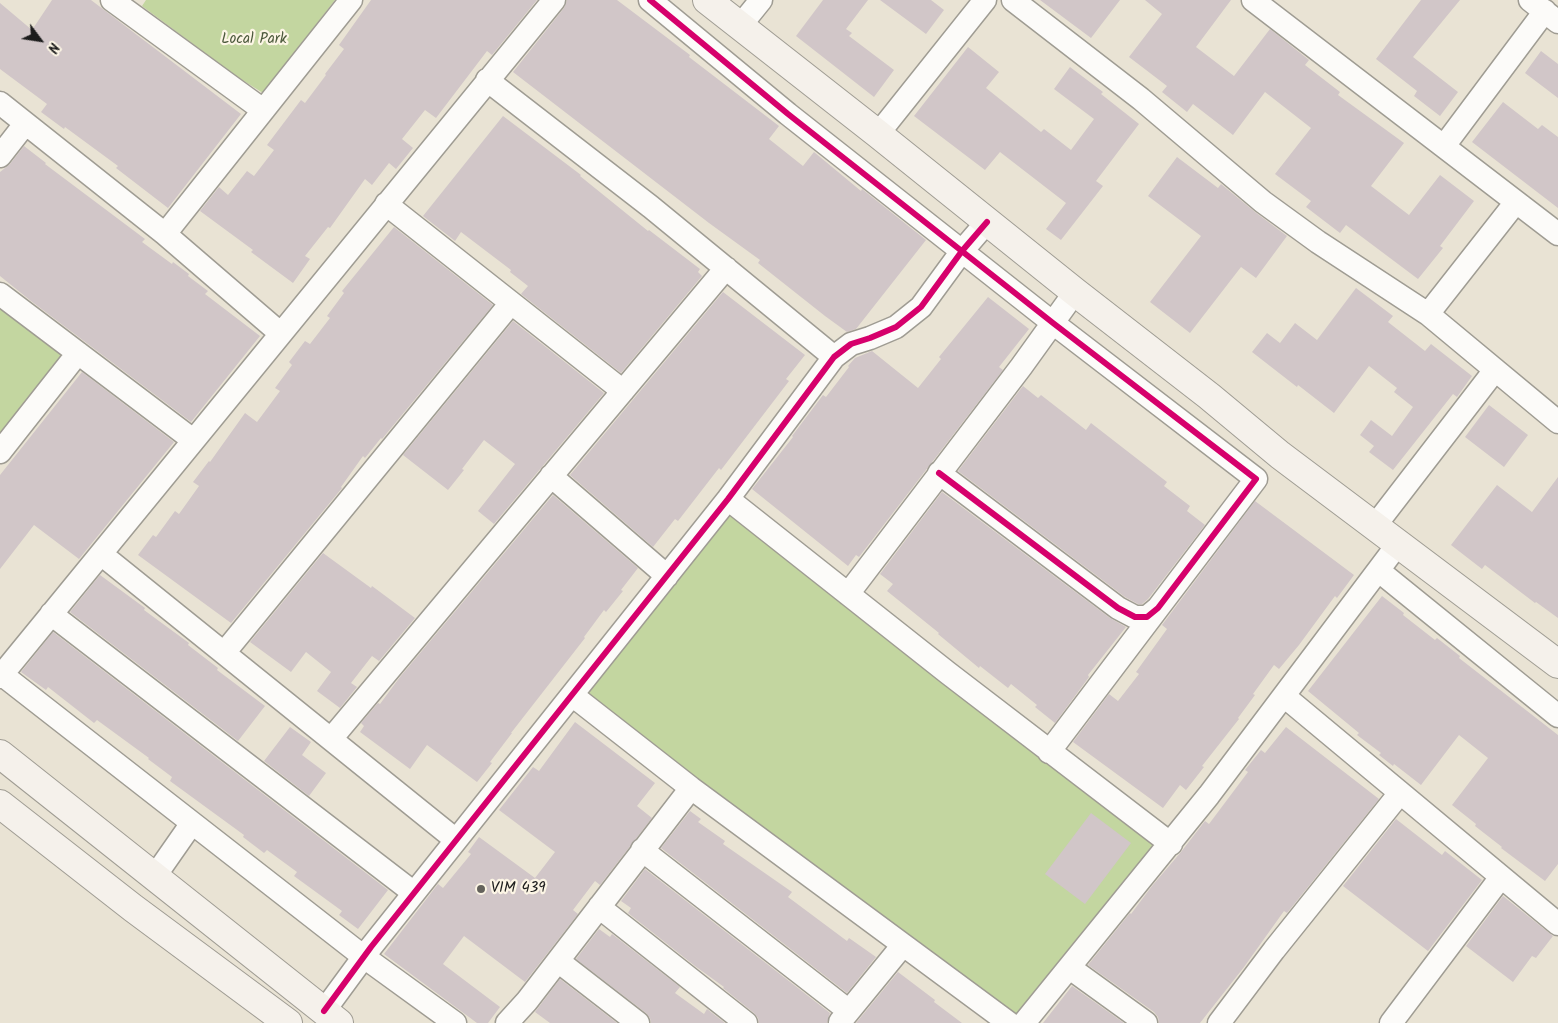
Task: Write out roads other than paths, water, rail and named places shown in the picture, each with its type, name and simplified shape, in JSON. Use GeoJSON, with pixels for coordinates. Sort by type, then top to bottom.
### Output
{"type":"FeatureCollection","features":[{"type":"Feature","properties":{"kind":"street"},"geometry":{"type":"LineString","coordinates":[[166,234],[352,0]]}},
{"type":"Feature","properties":{"kind":"street"},"geometry":{"type":"LineString","coordinates":[[455,1023],[364,957],[1,675],[554,0]]}},
{"type":"Feature","properties":{"kind":"street"},"geometry":{"type":"LineString","coordinates":[[650,0],[788,114],[1053,323],[1256,479],[1049,752]]}},
{"type":"Feature","properties":{"kind":"street"},"geometry":{"type":"LineString","coordinates":[[707,0],[1209,396],[1280,455],[1558,664]]}},
{"type":"Feature","properties":{"kind":"street"},"geometry":{"type":"LineString","coordinates":[[740,26],[761,0]]}},
{"type":"Feature","properties":{"kind":"street"},"geometry":{"type":"LineString","coordinates":[[878,134],[985,0]]}},
{"type":"Feature","properties":{"kind":"street"},"geometry":{"type":"LineString","coordinates":[[1013,0],[1141,99],[1263,202],[1318,242],[1428,314],[1558,422]]}},
{"type":"Feature","properties":{"kind":"street"},"geometry":{"type":"LineString","coordinates":[[1253,0],[1558,234]]}},
{"type":"Feature","properties":{"kind":"street"},"geometry":{"type":"LineString","coordinates":[[124,4],[263,110]]}},
{"type":"Feature","properties":{"kind":"street"},"geometry":{"type":"LineString","coordinates":[[1444,146],[1544,11]]}},
{"type":"Feature","properties":{"kind":"street"},"geometry":{"type":"LineString","coordinates":[[487,80],[650,207],[834,356]]}},
{"type":"Feature","properties":{"kind":"street"},"geometry":{"type":"LineString","coordinates":[[0,104],[166,234],[280,333]]}},
{"type":"Feature","properties":{"kind":"street"},"geometry":{"type":"LineString","coordinates":[[0,156],[24,124]]}},
{"type":"Feature","properties":{"kind":"street"},"geometry":{"type":"LineString","coordinates":[[1428,314],[1516,202]]}},
{"type":"Feature","properties":{"kind":"street"},"geometry":{"type":"LineString","coordinates":[[386,204],[623,391]]}},
{"type":"Feature","properties":{"kind":"street"},"geometry":{"type":"LineString","coordinates":[[0,754],[332,1017],[364,957],[728,499],[834,356],[851,344],[896,327],[920,307],[962,251],[988,222]]}},
{"type":"Feature","properties":{"kind":"street"},"geometry":{"type":"LineString","coordinates":[[331,739],[726,268]]}},
{"type":"Feature","properties":{"kind":"street"},"geometry":{"type":"LineString","coordinates":[[848,594],[1076,292]]}},
{"type":"Feature","properties":{"kind":"street"},"geometry":{"type":"LineString","coordinates":[[0,294],[193,440]]}},
{"type":"Feature","properties":{"kind":"street"},"geometry":{"type":"LineString","coordinates":[[224,653],[511,303]]}},
{"type":"Feature","properties":{"kind":"street"},"geometry":{"type":"LineString","coordinates":[[0,452],[78,353]]}},
{"type":"Feature","properties":{"kind":"street"},"geometry":{"type":"LineString","coordinates":[[1374,527],[1495,370]]}},
{"type":"Feature","properties":{"kind":"street"},"geometry":{"type":"LineString","coordinates":[[939,473],[1118,608],[1134,616],[1147,616],[1158,608]]}},
{"type":"Feature","properties":{"kind":"street"},"geometry":{"type":"LineString","coordinates":[[551,476],[667,576]]}},
{"type":"Feature","properties":{"kind":"street"},"geometry":{"type":"LineString","coordinates":[[728,499],[1049,752],[1171,844]]}},
{"type":"Feature","properties":{"kind":"street"},"geometry":{"type":"LineString","coordinates":[[1024,1023],[1171,844],[1398,544]]}},
{"type":"Feature","properties":{"kind":"street"},"geometry":{"type":"LineString","coordinates":[[101,554],[456,840]]}},
{"type":"Feature","properties":{"kind":"street"},"geometry":{"type":"LineString","coordinates":[[1379,571],[1558,716]]}},
{"type":"Feature","properties":{"kind":"street"},"geometry":{"type":"LineString","coordinates":[[51,614],[414,893]]}},
{"type":"Feature","properties":{"kind":"street"},"geometry":{"type":"LineString","coordinates":[[572,696],[691,788],[1008,1023]]}},
{"type":"Feature","properties":{"kind":"street"},"geometry":{"type":"LineString","coordinates":[[1284,696],[1558,924]]}},
{"type":"Feature","properties":{"kind":"street"},"geometry":{"type":"LineString","coordinates":[[507,1023],[527,1001],[691,788]]}},
{"type":"Feature","properties":{"kind":"street"},"geometry":{"type":"LineString","coordinates":[[1219,1023],[1274,950],[1400,792]]}},
{"type":"Feature","properties":{"kind":"street"},"geometry":{"type":"LineString","coordinates":[[0,804],[132,908],[288,1023]]}},
{"type":"Feature","properties":{"kind":"street"},"geometry":{"type":"LineString","coordinates":[[154,876],[192,823]]}},
{"type":"Feature","properties":{"kind":"street"},"geometry":{"type":"LineString","coordinates":[[642,850],[844,1017],[903,945]]}},
{"type":"Feature","properties":{"kind":"street"},"geometry":{"type":"LineString","coordinates":[[1391,1023],[1501,877]]}},
{"type":"Feature","properties":{"kind":"street"},"geometry":{"type":"LineString","coordinates":[[599,907],[746,1023]]}},
{"type":"Feature","properties":{"kind":"street"},"geometry":{"type":"LineString","coordinates":[[558,961],[638,1023]]}},
{"type":"Feature","properties":{"kind":"street"},"geometry":{"type":"LineString","coordinates":[[250,995],[270,968]]}},
{"type":"Feature","properties":{"kind":"street"},"geometry":{"type":"LineString","coordinates":[[1070,968],[1146,1023]]}},
{"type":"Feature","properties":{"kind":"place","name":"VIM 439"},"geometry":{"type":"Point","coordinates":[481,889]}},
{"type":"Feature","properties":{"kind":"park label","name":"Local Park"},"geometry":{"type":"Point","coordinates":[254,40]}}]}
